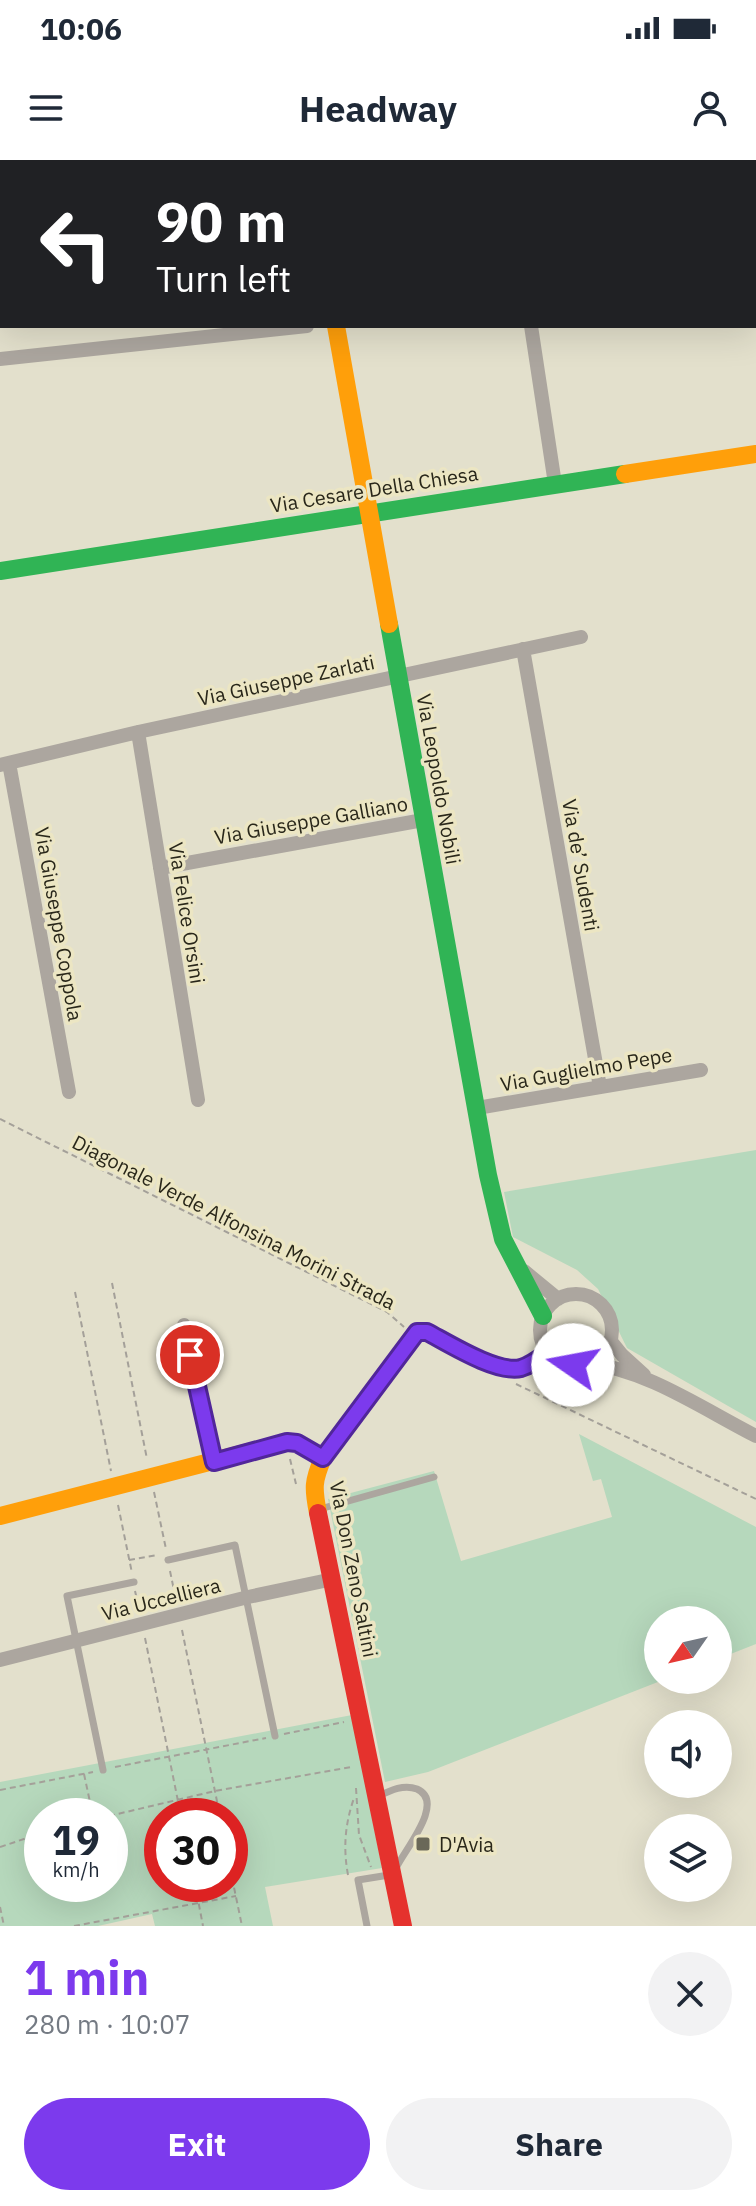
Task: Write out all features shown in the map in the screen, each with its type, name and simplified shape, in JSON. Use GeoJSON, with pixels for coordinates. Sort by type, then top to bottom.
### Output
{"type":"FeatureCollection","features":[{"type":"Feature","properties":{"kind":"street"},"geometry":{"type":"LineString","coordinates":[[0,359],[288,328]]}},
{"type":"Feature","properties":{"kind":"street","name":"Via Leopoldo Nobili"},"geometry":{"type":"LineString","coordinates":[[336,328],[488,1175],[503,1239],[543,1316]]}},
{"type":"Feature","properties":{"kind":"street"},"geometry":{"type":"LineString","coordinates":[[531,328],[555,484]]}},
{"type":"Feature","properties":{"kind":"street","name":"Via Cesare Della Chiesa"},"geometry":{"type":"LineString","coordinates":[[0,571],[756,454]]}},
{"type":"Feature","properties":{"kind":"street","name":"Via Giuseppe Zarlati"},"geometry":{"type":"LineString","coordinates":[[4,764],[138,732],[581,637]]}},
{"type":"Feature","properties":{"kind":"street","name":"Via de’ Sudenti"},"geometry":{"type":"LineString","coordinates":[[523,649],[600,1087]]}},
{"type":"Feature","properties":{"kind":"street","name":"Via Felice Orsini"},"geometry":{"type":"LineString","coordinates":[[138,732],[198,1100]]}},
{"type":"Feature","properties":{"kind":"street","name":"Via Giuseppe Coppola"},"geometry":{"type":"LineString","coordinates":[[4,764],[69,1092]]}},
{"type":"Feature","properties":{"kind":"street","name":"Via Giuseppe Galliano"},"geometry":{"type":"LineString","coordinates":[[160,868],[423,820]]}},
{"type":"Feature","properties":{"kind":"street","name":"Via Guglielmo Pepe"},"geometry":{"type":"LineString","coordinates":[[477,1108],[701,1070]]}},
{"type":"Feature","properties":{"kind":"street","name":"Via Leopoldo Nobili"},"geometry":{"type":"LineString","coordinates":[[503,1239],[525,1273],[558,1299]]}},
{"type":"Feature","properties":{"kind":"street"},"geometry":{"type":"LineString","coordinates":[[588,1363],[599,1357],[610,1340],[610,1319],[598,1301],[578,1294],[558,1299],[543,1316],[540,1331],[548,1352],[566,1364],[609,1366],[654,1383],[756,1436]]}},
{"type":"Feature","properties":{"kind":"street"},"geometry":{"type":"LineString","coordinates":[[184,1325],[214,1462]]}},
{"type":"Feature","properties":{"kind":"street"},"geometry":{"type":"LineString","coordinates":[[323,1458],[417,1332],[427,1332],[485,1361],[512,1368],[530,1364],[548,1352]]}},
{"type":"Feature","properties":{"kind":"street"},"geometry":{"type":"LineString","coordinates":[[610,1340],[654,1383]]}},
{"type":"Feature","properties":{"kind":"street","name":"Via Don Zeno Saltini"},"geometry":{"type":"LineString","coordinates":[[0,1516],[287,1442],[297,1443],[323,1458],[314,1478],[318,1509],[377,1796],[384,1876],[403,1926]]}},
{"type":"Feature","properties":{"kind":"street","name":"Via Uccelliera"},"geometry":{"type":"LineString","coordinates":[[0,1660],[248,1597],[333,1579]]}},
{"type":"Feature","properties":{"kind":"lane"},"geometry":{"type":"LineString","coordinates":[[318,1509],[434,1477]]}},
{"type":"Feature","properties":{"kind":"lane"},"geometry":{"type":"LineString","coordinates":[[167,1557],[235,1545],[275,1736]]}},
{"type":"Feature","properties":{"kind":"lane"},"geometry":{"type":"LineString","coordinates":[[103,1770],[67,1596],[134,1582]]}},
{"type":"Feature","properties":{"kind":"lane"},"geometry":{"type":"LineString","coordinates":[[367,1926],[358,1880],[384,1876],[426,1818],[429,1804],[426,1796],[413,1788],[403,1787],[377,1796]]}},
{"type":"Feature","properties":{"kind":"path","name":"Diagonale Verde Alfonsina Morini Strada"},"geometry":{"type":"LineString","coordinates":[[0,1119],[387,1312],[413,1335]]}},
{"type":"Feature","properties":{"kind":"path"},"geometry":{"type":"LineString","coordinates":[[75,1292],[177,1798]]}},
{"type":"Feature","properties":{"kind":"path"},"geometry":{"type":"LineString","coordinates":[[513,1382],[756,1499]]}},
{"type":"Feature","properties":{"kind":"path"},"geometry":{"type":"LineString","coordinates":[[129,1560],[167,1557]]}},
{"type":"Feature","properties":{"kind":"path"},"geometry":{"type":"LineString","coordinates":[[0,1790],[344,1722]]}},
{"type":"Feature","properties":{"kind":"path"},"geometry":{"type":"LineString","coordinates":[[189,1798],[370,1762]]}},
{"type":"Feature","properties":{"kind":"path"},"geometry":{"type":"LineString","coordinates":[[84,1773],[89,1798]]}},
{"type":"Feature","properties":{"kind":"path"},"geometry":{"type":"LineString","coordinates":[[350,1887],[346,1836],[347,1818],[355,1793],[359,1835],[384,1876]]}},
{"type":"Feature","properties":{"kind":"path"},"geometry":{"type":"LineString","coordinates":[[0,1848],[24,1839]]}},
{"type":"Feature","properties":{"kind":"path"},"geometry":{"type":"LineString","coordinates":[[74,1926],[203,1902]]}},
{"type":"Feature","properties":{"kind":"path"},"geometry":{"type":"LineString","coordinates":[[237,1902],[242,1926]]}},
{"type":"Feature","properties":{"kind":"path"},"geometry":{"type":"LineString","coordinates":[[198,1903],[203,1926]]}},
{"type":"Feature","properties":{"kind":"path"},"geometry":{"type":"LineString","coordinates":[[0,1907],[4,1926]]}},
{"type":"Feature","properties":{"kind":"green space"},"geometry":{"type":"Polygon","coordinates":[[[756,1150],[756,1422],[627,1348],[598,1289],[577,1270],[513,1237],[504,1192],[756,1150]]]}},
{"type":"Feature","properties":{"kind":"green space"},"geometry":{"type":"Polygon","coordinates":[[[579,1434],[756,1527],[756,1644],[732,1653],[732,1606],[644,1606],[644,1687],[428,1772],[385,1782],[328,1499],[434,1471],[461,1561],[612,1517],[601,1479],[593,1481],[579,1434]]]}},
{"type":"Feature","properties":{"kind":"green space"},"geometry":{"type":"Polygon","coordinates":[[[352,1715],[382,1868],[265,1887],[273,1926],[155,1926],[152,1914],[98,1926],[0,1926],[0,1782],[352,1715]]]}},
{"type":"Feature","properties":{"kind":"traffic: fast"},"geometry":{"type":"LineString","coordinates":[[0,571],[625,474]]}},
{"type":"Feature","properties":{"kind":"traffic: fast"},"geometry":{"type":"LineString","coordinates":[[389,624],[488,1175],[503,1239],[543,1316]]}},
{"type":"Feature","properties":{"kind":"traffic: slow"},"geometry":{"type":"LineString","coordinates":[[336,328],[389,624]]}},
{"type":"Feature","properties":{"kind":"traffic: slow"},"geometry":{"type":"LineString","coordinates":[[625,474],[756,454]]}},
{"type":"Feature","properties":{"kind":"traffic: slow"},"geometry":{"type":"LineString","coordinates":[[0,1516],[287,1442],[297,1443],[323,1458],[315,1485],[318,1513]]}},
{"type":"Feature","properties":{"kind":"traffic: jam"},"geometry":{"type":"LineString","coordinates":[[318,1513],[403,1926]]}},
{"type":"Feature","properties":{"kind":"place","name":"D'Avia"},"geometry":{"type":"Point","coordinates":[423,1844]}},
{"type":"Feature","properties":{"kind":"route"},"geometry":{"type":"LineString","coordinates":[[190,1355],[214,1462],[287,1442],[297,1443],[323,1458],[417,1332],[427,1332],[485,1361],[512,1368],[519,1369],[548,1352],[559,1361],[573,1365]]}}]}
